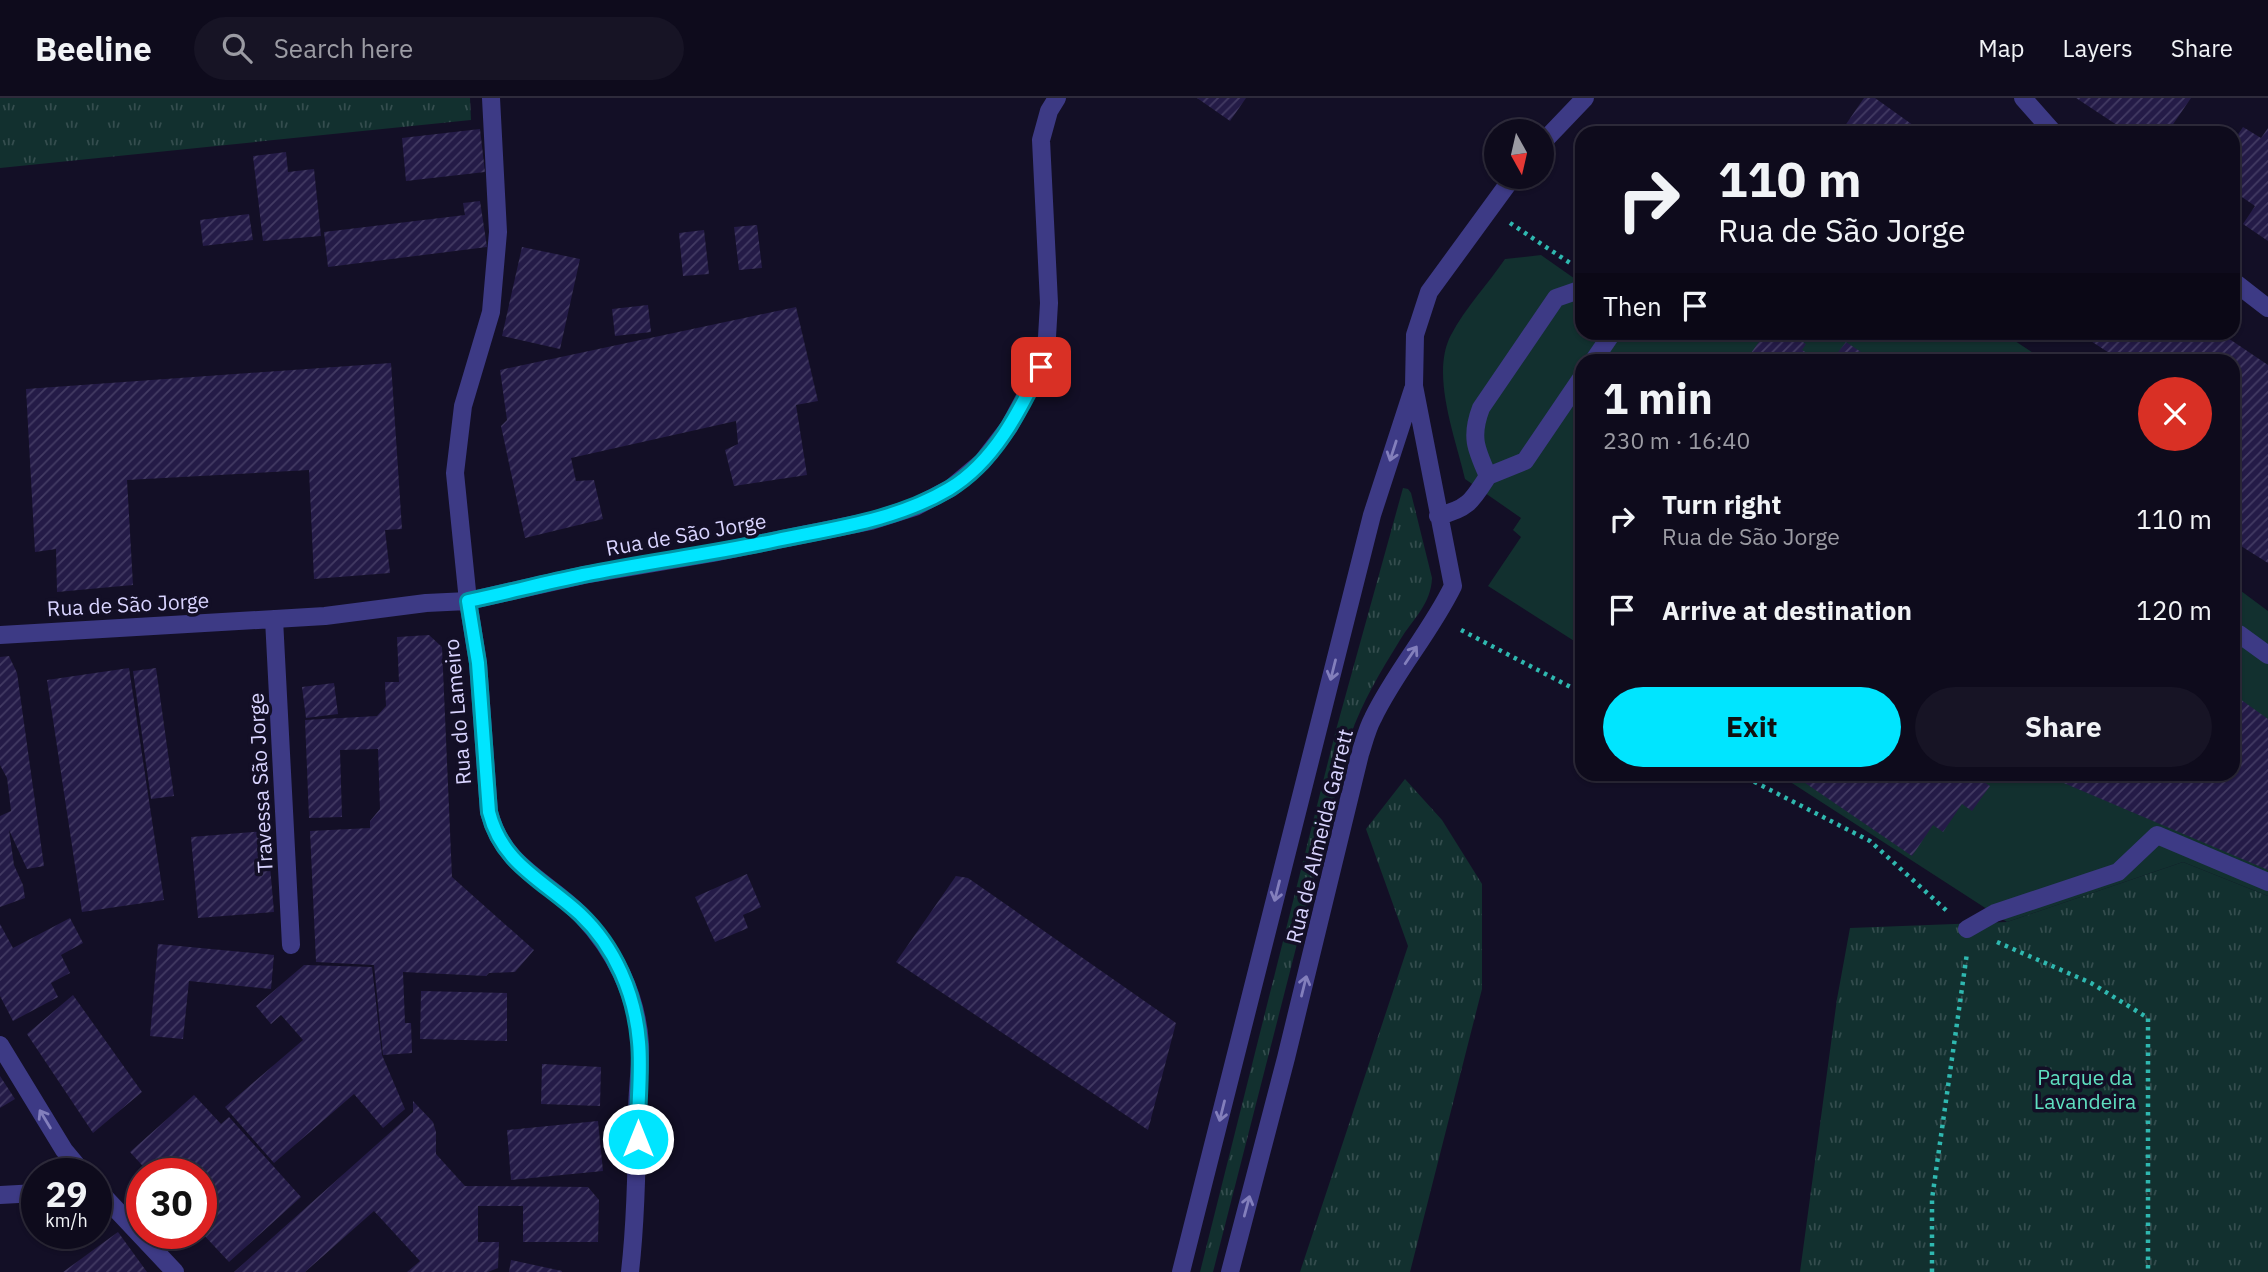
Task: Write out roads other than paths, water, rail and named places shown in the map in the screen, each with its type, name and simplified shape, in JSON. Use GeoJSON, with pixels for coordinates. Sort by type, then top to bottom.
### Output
{"type":"FeatureCollection","features":[{"type":"Feature","properties":{"kind":"street","name":"Rua do Lameiro"},"geometry":{"type":"LineString","coordinates":[[491,98],[498,232],[491,312],[463,406],[455,473],[468,601],[478,663],[489,812],[502,845],[518,863],[581,915],[606,944],[621,970],[634,1009],[640,1044],[636,1187],[630,1272]]}},
{"type":"Feature","properties":{"kind":"street","name":"Rua de São Jorge"},"geometry":{"type":"LineString","coordinates":[[0,635],[325,616],[426,603],[468,601],[584,575],[713,553],[871,521],[915,507],[951,488],[982,462],[1009,427],[1041,367],[1047,337],[1049,303],[1041,140],[1049,111],[1057,98]]}},
{"type":"Feature","properties":{"kind":"street"},"geometry":{"type":"LineString","coordinates":[[1554,130],[1585,98]]}},
{"type":"Feature","properties":{"kind":"street"},"geometry":{"type":"LineString","coordinates":[[2023,98],[2048,126]]}},
{"type":"Feature","properties":{"kind":"street","name":"Rua de Almeida Garrett"},"geometry":{"type":"LineString","coordinates":[[1230,1272],[1286,1058],[1360,754],[1373,719],[1440,612],[1453,586],[1414,386],[1415,335],[1429,292],[1504,189]]}},
{"type":"Feature","properties":{"kind":"street"},"geometry":{"type":"LineString","coordinates":[[2240,286],[2268,307]]}},
{"type":"Feature","properties":{"kind":"street"},"geometry":{"type":"LineString","coordinates":[[1488,476],[1477,452],[1474,435],[1481,408],[1556,298],[1575,291]]}},
{"type":"Feature","properties":{"kind":"street","name":"Rua de Almeida Garrett"},"geometry":{"type":"LineString","coordinates":[[1181,1272],[1372,515],[1414,386]]}},
{"type":"Feature","properties":{"kind":"street"},"geometry":{"type":"LineString","coordinates":[[1438,516],[1467,506],[1488,476],[1525,461],[1575,387]]}},
{"type":"Feature","properties":{"kind":"street","name":"Travessa São Jorge"},"geometry":{"type":"LineString","coordinates":[[274,619],[291,945]]}},
{"type":"Feature","properties":{"kind":"street"},"geometry":{"type":"LineString","coordinates":[[2240,635],[2268,654]]}},
{"type":"Feature","properties":{"kind":"street"},"geometry":{"type":"LineString","coordinates":[[1967,929],[1995,914],[2118,872],[2157,835],[2268,882]]}},
{"type":"Feature","properties":{"kind":"street"},"geometry":{"type":"LineString","coordinates":[[0,1045],[71,1158]]}},
{"type":"Feature","properties":{"kind":"street"},"geometry":{"type":"LineString","coordinates":[[0,1195],[21,1194]]}},
{"type":"Feature","properties":{"kind":"street"},"geometry":{"type":"LineString","coordinates":[[112,1205],[175,1272]]}},
{"type":"Feature","properties":{"kind":"park label","name":"Parque da Lavandeira"},"geometry":{"type":"Point","coordinates":[2085,1089]}}]}
